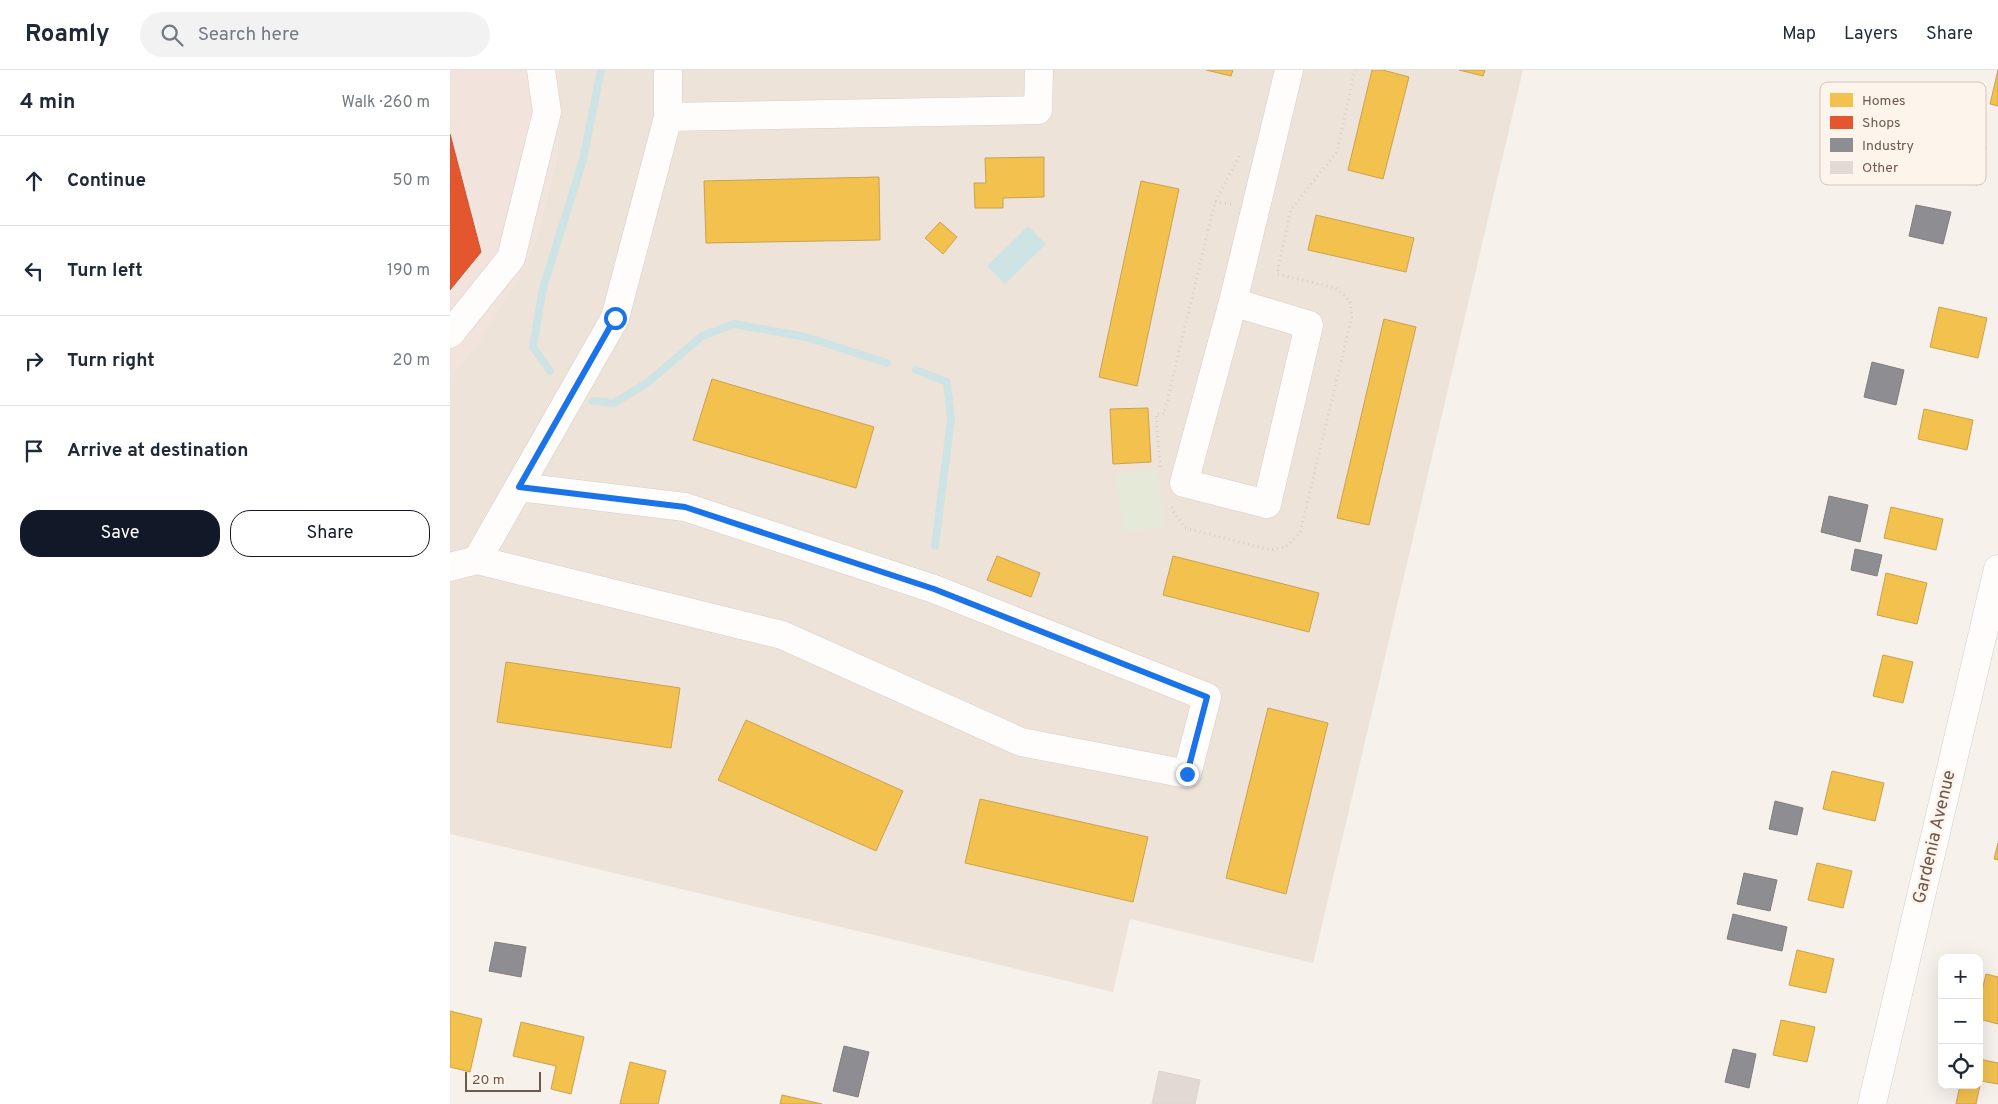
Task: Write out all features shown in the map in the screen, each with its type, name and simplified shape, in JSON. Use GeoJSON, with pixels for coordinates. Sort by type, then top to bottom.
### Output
{"type":"FeatureCollection","features":[{"type":"Feature","properties":{"kind":"street"},"geometry":{"type":"LineString","coordinates":[[450,334],[512,258],[547,112],[541,70]]}},
{"type":"Feature","properties":{"kind":"street"},"geometry":{"type":"LineString","coordinates":[[477,560],[615,318],[668,117],[668,70]]}},
{"type":"Feature","properties":{"kind":"street"},"geometry":{"type":"LineString","coordinates":[[668,117],[1038,110],[1039,70]]}},
{"type":"Feature","properties":{"kind":"street"},"geometry":{"type":"LineString","coordinates":[[1233,302],[1309,325],[1267,504],[1184,483],[1233,302],[1289,70]]}},
{"type":"Feature","properties":{"kind":"street"},"geometry":{"type":"LineString","coordinates":[[450,567],[477,560],[782,635],[1021,742],[1187,774],[1207,697],[934,589],[685,507],[519,487]]}},
{"type":"Feature","properties":{"kind":"street","name":"Gardenia Avenue"},"geometry":{"type":"LineString","coordinates":[[1872,1104],[1998,569]]}},
{"type":"Feature","properties":{"kind":"shaded area"},"geometry":{"type":"Polygon","coordinates":[[[450,70],[560,70],[560,125],[556,161],[536,239],[518,278],[500,309],[477,344],[450,378],[450,70]]]}},
{"type":"Feature","properties":{"kind":"shaded area"},"geometry":{"type":"Polygon","coordinates":[[[560,70],[1523,70],[1313,963],[1130,919],[1113,992],[450,834],[450,378],[477,344],[518,278],[536,239],[556,161],[560,125],[560,70]]]}},
{"type":"Feature","properties":{"kind":"shaded area"},"geometry":{"type":"Polygon","coordinates":[[[1028,226],[1046,244],[1005,284],[987,266],[1028,226]]]}},
{"type":"Feature","properties":{"kind":"green space"},"geometry":{"type":"Polygon","coordinates":[[[1157,469],[1164,528],[1124,532],[1117,474],[1157,469]]]}},
{"type":"Feature","properties":{"kind":"building: Homes"},"geometry":{"type":"Polygon","coordinates":[[[1206,70],[1233,70],[1231,76],[1206,70]]]}},
{"type":"Feature","properties":{"kind":"building: Homes"},"geometry":{"type":"Polygon","coordinates":[[[1372,70],[1383,70],[1409,77],[1383,179],[1348,170],[1372,70]]]}},
{"type":"Feature","properties":{"kind":"building: Homes"},"geometry":{"type":"Polygon","coordinates":[[[1459,70],[1485,70],[1483,76],[1459,70]]]}},
{"type":"Feature","properties":{"kind":"building: Homes"},"geometry":{"type":"Polygon","coordinates":[[[1998,70],[1998,106],[1990,104],[1998,70]]]}},
{"type":"Feature","properties":{"kind":"building: Homes"},"geometry":{"type":"Polygon","coordinates":[[[1044,157],[1044,197],[1003,198],[1003,208],[975,208],[974,183],[986,183],[985,158],[1044,157]]]}},
{"type":"Feature","properties":{"kind":"building: Homes"},"geometry":{"type":"Polygon","coordinates":[[[879,177],[880,240],[706,243],[704,181],[879,177]]]}},
{"type":"Feature","properties":{"kind":"building: Homes"},"geometry":{"type":"Polygon","coordinates":[[[1141,181],[1179,189],[1137,386],[1099,377],[1141,181]]]}},
{"type":"Feature","properties":{"kind":"building: Homes"},"geometry":{"type":"Polygon","coordinates":[[[1316,215],[1414,238],[1406,272],[1308,250],[1316,215]]]}},
{"type":"Feature","properties":{"kind":"building: Homes"},"geometry":{"type":"Polygon","coordinates":[[[940,222],[957,237],[943,254],[925,238],[940,222]]]}},
{"type":"Feature","properties":{"kind":"building: Homes"},"geometry":{"type":"Polygon","coordinates":[[[1939,307],[1987,318],[1978,358],[1930,347],[1939,307]]]}},
{"type":"Feature","properties":{"kind":"building: Homes"},"geometry":{"type":"Polygon","coordinates":[[[1384,319],[1416,327],[1369,525],[1337,518],[1384,319]]]}},
{"type":"Feature","properties":{"kind":"building: Homes"},"geometry":{"type":"Polygon","coordinates":[[[712,379],[874,427],[856,488],[693,440],[712,379]]]}},
{"type":"Feature","properties":{"kind":"building: Homes"},"geometry":{"type":"Polygon","coordinates":[[[1148,408],[1151,462],[1113,464],[1110,409],[1148,408]]]}},
{"type":"Feature","properties":{"kind":"building: Homes"},"geometry":{"type":"Polygon","coordinates":[[[1924,409],[1973,420],[1967,450],[1918,439],[1924,409]]]}},
{"type":"Feature","properties":{"kind":"building: Homes"},"geometry":{"type":"Polygon","coordinates":[[[1891,507],[1943,519],[1936,550],[1884,538],[1891,507]]]}},
{"type":"Feature","properties":{"kind":"building: Homes"},"geometry":{"type":"Polygon","coordinates":[[[997,556],[1040,573],[1031,597],[987,580],[997,556]]]}},
{"type":"Feature","properties":{"kind":"building: Homes"},"geometry":{"type":"Polygon","coordinates":[[[1173,556],[1319,593],[1309,632],[1163,595],[1173,556]]]}},
{"type":"Feature","properties":{"kind":"building: Homes"},"geometry":{"type":"Polygon","coordinates":[[[1886,573],[1927,583],[1917,624],[1877,615],[1886,573]]]}},
{"type":"Feature","properties":{"kind":"building: Homes"},"geometry":{"type":"Polygon","coordinates":[[[1883,655],[1913,662],[1903,703],[1873,696],[1883,655]]]}},
{"type":"Feature","properties":{"kind":"building: Homes"},"geometry":{"type":"Polygon","coordinates":[[[506,662],[680,688],[671,748],[497,722],[506,662]]]}},
{"type":"Feature","properties":{"kind":"building: Homes"},"geometry":{"type":"Polygon","coordinates":[[[1268,708],[1328,723],[1286,894],[1226,878],[1268,708]]]}},
{"type":"Feature","properties":{"kind":"building: Homes"},"geometry":{"type":"Polygon","coordinates":[[[746,720],[903,791],[876,851],[718,780],[746,720]]]}},
{"type":"Feature","properties":{"kind":"building: Homes"},"geometry":{"type":"Polygon","coordinates":[[[1832,771],[1884,783],[1875,821],[1823,809],[1832,771]]]}},
{"type":"Feature","properties":{"kind":"building: Homes"},"geometry":{"type":"Polygon","coordinates":[[[980,799],[1148,837],[1133,902],[965,863],[980,799]]]}},
{"type":"Feature","properties":{"kind":"building: Homes"},"geometry":{"type":"Polygon","coordinates":[[[1998,843],[1998,860],[1994,859],[1998,843]]]}},
{"type":"Feature","properties":{"kind":"building: Homes"},"geometry":{"type":"Polygon","coordinates":[[[1817,863],[1852,871],[1843,908],[1808,900],[1817,863]]]}},
{"type":"Feature","properties":{"kind":"building: Homes"},"geometry":{"type":"Polygon","coordinates":[[[1797,950],[1834,959],[1826,993],[1789,985],[1797,950]]]}},
{"type":"Feature","properties":{"kind":"building: Homes"},"geometry":{"type":"Polygon","coordinates":[[[1986,974],[1998,977],[1998,1024],[1983,1020],[1983,986],[1986,974]]]}},
{"type":"Feature","properties":{"kind":"building: Homes"},"geometry":{"type":"Polygon","coordinates":[[[450,1011],[482,1019],[470,1072],[450,1067],[450,1011]]]}},
{"type":"Feature","properties":{"kind":"building: Homes"},"geometry":{"type":"Polygon","coordinates":[[[1781,1020],[1815,1027],[1807,1062],[1773,1055],[1781,1020]]]}},
{"type":"Feature","properties":{"kind":"building: Homes"},"geometry":{"type":"Polygon","coordinates":[[[521,1022],[584,1037],[571,1094],[551,1089],[556,1066],[513,1056],[521,1022]]]}},
{"type":"Feature","properties":{"kind":"building: Homes"},"geometry":{"type":"Polygon","coordinates":[[[1983,1060],[1998,1063],[1998,1084],[1983,1081],[1983,1060]]]}},
{"type":"Feature","properties":{"kind":"building: Homes"},"geometry":{"type":"Polygon","coordinates":[[[630,1062],[666,1071],[658,1104],[620,1104],[630,1062]]]}},
{"type":"Feature","properties":{"kind":"building: Homes"},"geometry":{"type":"Polygon","coordinates":[[[1959,1089],[1979,1089],[1976,1104],[1956,1104],[1959,1089]]]}},
{"type":"Feature","properties":{"kind":"building: Homes"},"geometry":{"type":"Polygon","coordinates":[[[782,1095],[822,1104],[780,1104],[782,1095]]]}},
{"type":"Feature","properties":{"kind":"building: Shops"},"geometry":{"type":"Polygon","coordinates":[[[450,134],[481,252],[450,290],[450,134]]]}},
{"type":"Feature","properties":{"kind":"building: Industry"},"geometry":{"type":"Polygon","coordinates":[[[1916,205],[1951,212],[1943,244],[1909,236],[1916,205]]]}},
{"type":"Feature","properties":{"kind":"building: Industry"},"geometry":{"type":"Polygon","coordinates":[[[1872,362],[1904,370],[1896,405],[1864,397],[1872,362]]]}},
{"type":"Feature","properties":{"kind":"building: Industry"},"geometry":{"type":"Polygon","coordinates":[[[1829,496],[1868,505],[1860,542],[1821,532],[1829,496]]]}},
{"type":"Feature","properties":{"kind":"building: Industry"},"geometry":{"type":"Polygon","coordinates":[[[1855,549],[1882,555],[1877,576],[1851,570],[1855,549]]]}},
{"type":"Feature","properties":{"kind":"building: Industry"},"geometry":{"type":"Polygon","coordinates":[[[1775,801],[1803,808],[1797,835],[1769,829],[1775,801]]]}},
{"type":"Feature","properties":{"kind":"building: Industry"},"geometry":{"type":"Polygon","coordinates":[[[1744,873],[1777,880],[1770,911],[1737,904],[1744,873]]]}},
{"type":"Feature","properties":{"kind":"building: Industry"},"geometry":{"type":"Polygon","coordinates":[[[1733,914],[1787,927],[1782,951],[1727,939],[1733,914]]]}},
{"type":"Feature","properties":{"kind":"building: Industry"},"geometry":{"type":"Polygon","coordinates":[[[495,942],[526,947],[521,977],[489,971],[495,942]]]}},
{"type":"Feature","properties":{"kind":"building: Industry"},"geometry":{"type":"Polygon","coordinates":[[[844,1046],[869,1052],[858,1097],[833,1091],[844,1046]]]}},
{"type":"Feature","properties":{"kind":"building: Industry"},"geometry":{"type":"Polygon","coordinates":[[[1733,1049],[1756,1054],[1749,1088],[1725,1082],[1733,1049]]]}},
{"type":"Feature","properties":{"kind":"building: Other"},"geometry":{"type":"Polygon","coordinates":[[[1159,1071],[1200,1080],[1195,1104],[1152,1104],[1159,1071]]]}},
{"type":"Feature","properties":{"kind":"waterway"},"geometry":{"type":"LineString","coordinates":[[550,371],[533,347],[543,288],[583,160],[601,70]]}},
{"type":"Feature","properties":{"kind":"waterway"},"geometry":{"type":"LineString","coordinates":[[593,401],[614,403],[647,383],[702,336],[734,324],[806,337],[887,363]]}},
{"type":"Feature","properties":{"kind":"waterway"},"geometry":{"type":"LineString","coordinates":[[916,370],[947,382],[951,419],[935,546]]}},
{"type":"Feature","properties":{"kind":"route"},"geometry":{"type":"LineString","coordinates":[[615,318],[519,487],[685,507],[934,589],[1207,697],[1187,774]]}}]}
